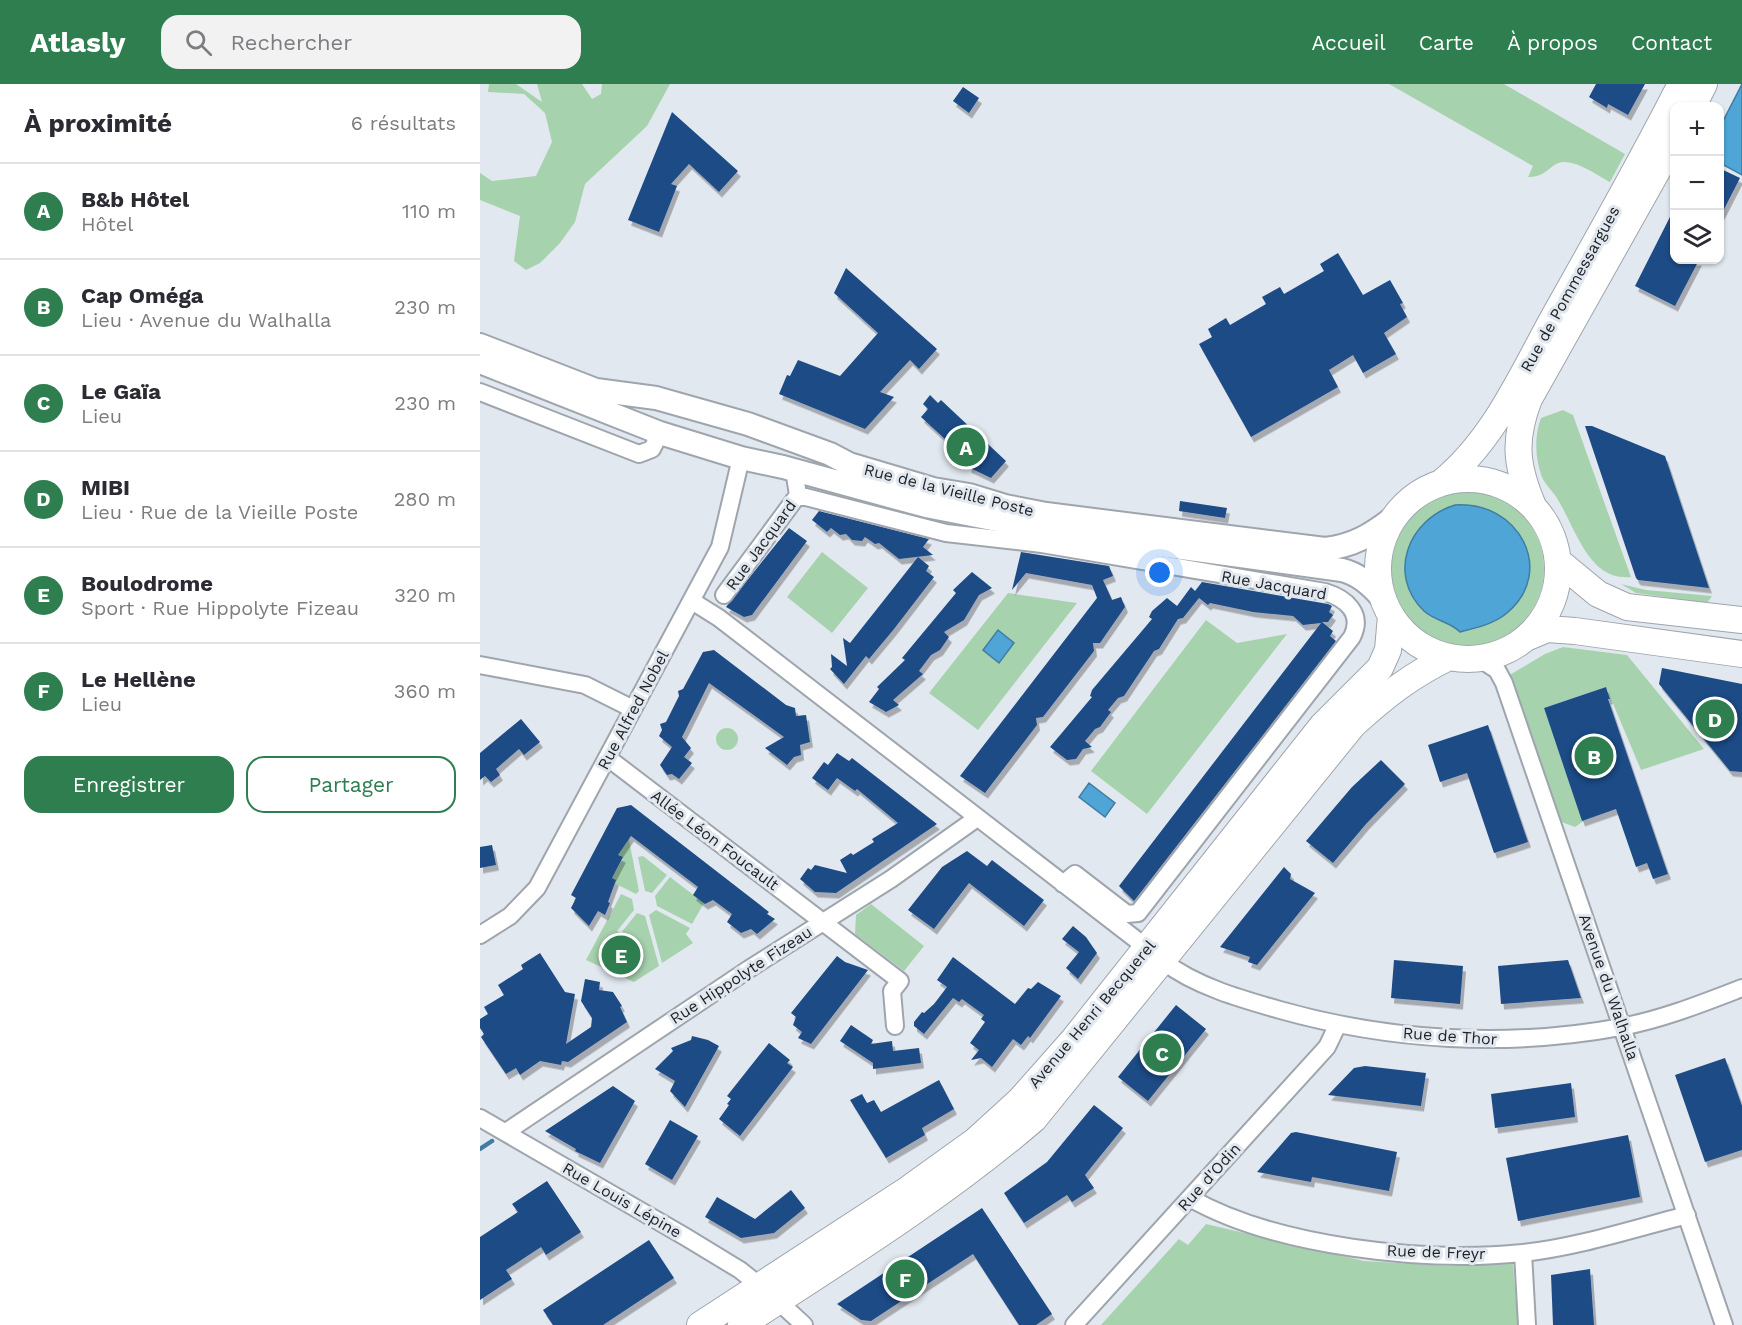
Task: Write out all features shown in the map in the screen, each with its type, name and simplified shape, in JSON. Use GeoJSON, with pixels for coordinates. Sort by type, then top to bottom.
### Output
{"type":"FeatureCollection","features":[{"type":"Feature","properties":{"kind":"main road","name":"Rue de Pommessargues"},"geometry":{"type":"LineString","coordinates":[[1442,482],[1466,462],[1496,420],[1622,195],[1681,84]]}},
{"type":"Feature","properties":{"kind":"main road"},"geometry":{"type":"LineString","coordinates":[[1695,102],[1704,84]]}},
{"type":"Feature","properties":{"kind":"main road","name":"Rue de Pommessargues"},"geometry":{"type":"LineString","coordinates":[[1533,506],[1518,462],[1523,414],[1670,148]]}},
{"type":"Feature","properties":{"kind":"main road","name":"Rue de la Vieille Poste"},"geometry":{"type":"LineString","coordinates":[[480,345],[596,390],[656,398],[748,424],[884,476],[1033,512],[1325,549],[1358,541],[1393,518]]}},
{"type":"Feature","properties":{"kind":"main road","name":"Rue de la Vieille Poste"},"geometry":{"type":"LineString","coordinates":[[480,362],[660,433],[741,458],[926,506],[1031,527],[1342,570],[1372,585],[1387,607]]}},
{"type":"Feature","properties":{"kind":"main road"},"geometry":{"type":"LineString","coordinates":[[1528,637],[1539,625],[1555,595],[1558,561],[1554,541],[1546,522],[1533,506],[1514,490],[1491,481],[1466,478],[1442,482],[1413,496],[1385,530],[1378,556],[1378,577],[1387,607],[1416,643],[1449,657],[1480,659],[1505,651],[1547,629],[1742,654]]}},
{"type":"Feature","properties":{"kind":"main road"},"geometry":{"type":"LineString","coordinates":[[1558,561],[1598,594],[1627,607],[1742,620]]}},
{"type":"Feature","properties":{"kind":"main road","name":"Avenue Henri Becquerel"},"geometry":{"type":"LineString","coordinates":[[700,1325],[769,1294],[922,1206],[988,1158],[1034,1119],[1322,726],[1380,668],[1388,650],[1387,607]]}},
{"type":"Feature","properties":{"kind":"main road","name":"Avenue Henri Becquerel"},"geometry":{"type":"LineString","coordinates":[[1155,955],[1353,725],[1392,689],[1418,672],[1449,657]]}},
{"type":"Feature","properties":{"kind":"main road","name":"Avenue Henri Becquerel"},"geometry":{"type":"LineString","coordinates":[[741,1325],[769,1294]]}},
{"type":"Feature","properties":{"kind":"street"},"geometry":{"type":"LineString","coordinates":[[480,392],[639,454],[652,449],[660,433]]}},
{"type":"Feature","properties":{"kind":"street","name":"Rue Alfred Nobel"},"geometry":{"type":"LineString","coordinates":[[480,935],[510,916],[537,888],[720,547],[741,458]]}},
{"type":"Feature","properties":{"kind":"street","name":"Rue Jacquard"},"geometry":{"type":"LineString","coordinates":[[724,595],[798,495],[794,470]]}},
{"type":"Feature","properties":{"kind":"street","name":"Rue Jacquard"},"geometry":{"type":"LineString","coordinates":[[798,495],[946,533],[1042,544],[1325,592],[1341,597],[1349,605],[1356,621],[1352,637],[1138,913],[1127,914],[1075,874],[1063,884]]}},
{"type":"Feature","properties":{"kind":"street"},"geometry":{"type":"LineString","coordinates":[[692,601],[719,618],[1155,955]]}},
{"type":"Feature","properties":{"kind":"street","name":"Avenue du Walhalla"},"geometry":{"type":"LineString","coordinates":[[1480,659],[1497,670],[1504,683],[1724,1325]]}},
{"type":"Feature","properties":{"kind":"street"},"geometry":{"type":"LineString","coordinates":[[480,664],[585,685],[633,710]]}},
{"type":"Feature","properties":{"kind":"street","name":"Allée Léon Foucault"},"geometry":{"type":"LineString","coordinates":[[608,758],[900,981],[892,991],[895,1026]]}},
{"type":"Feature","properties":{"kind":"street","name":"Rue Hippolyte Fizeau"},"geometry":{"type":"LineString","coordinates":[[506,1132],[749,963],[822,922],[891,879],[977,818]]}},
{"type":"Feature","properties":{"kind":"street","name":"Rue de Thor"},"geometry":{"type":"LineString","coordinates":[[1155,955],[1173,969],[1243,999],[1338,1024],[1418,1036],[1513,1040],[1623,1026],[1690,1008],[1742,988]]}},
{"type":"Feature","properties":{"kind":"street","name":"Rue d'Odin"},"geometry":{"type":"LineString","coordinates":[[1074,1325],[1327,1047],[1338,1024]]}},
{"type":"Feature","properties":{"kind":"street","name":"Rue Louis Lépine"},"geometry":{"type":"LineString","coordinates":[[480,1118],[737,1268],[769,1294]]}},
{"type":"Feature","properties":{"kind":"street","name":"Rue de Freyr"},"geometry":{"type":"LineString","coordinates":[[1190,1198],[1214,1211],[1290,1234],[1362,1249],[1441,1255],[1523,1253],[1605,1237],[1687,1215]]}},
{"type":"Feature","properties":{"kind":"street"},"geometry":{"type":"LineString","coordinates":[[1523,1253],[1527,1325]]}},
{"type":"Feature","properties":{"kind":"street"},"geometry":{"type":"LineString","coordinates":[[769,1294],[804,1325]]}},
{"type":"Feature","properties":{"kind":"green space"},"geometry":{"type":"Polygon","coordinates":[[[489,84],[516,84],[542,102],[537,84],[582,84],[592,99],[601,94],[602,84],[670,84],[647,126],[585,184],[575,222],[560,243],[540,263],[526,270],[514,261],[520,216],[480,200],[480,173],[492,181],[536,176],[552,142],[545,113],[524,94],[488,92],[489,84]]]}},
{"type":"Feature","properties":{"kind":"green space"},"geometry":{"type":"Polygon","coordinates":[[[1389,84],[1504,84],[1625,154],[1610,182],[1582,166],[1566,162],[1559,163],[1539,175],[1528,177],[1533,166],[1389,84]]]}},
{"type":"Feature","properties":{"kind":"green space"},"geometry":{"type":"Polygon","coordinates":[[[1563,410],[1573,415],[1631,577],[1617,576],[1604,571],[1594,562],[1542,477],[1536,448],[1541,418],[1563,410]]]}},
{"type":"Feature","properties":{"kind":"green space"},"geometry":{"type":"Polygon","coordinates":[[[1467,492],[1482,493],[1497,498],[1522,514],[1538,539],[1543,554],[1543,584],[1538,599],[1522,624],[1497,640],[1482,645],[1467,646],[1452,645],[1437,640],[1412,624],[1396,599],[1391,584],[1390,569],[1391,554],[1396,539],[1412,514],[1437,498],[1452,493],[1467,492]]]}},
{"type":"Feature","properties":{"kind":"green space"},"geometry":{"type":"Polygon","coordinates":[[[822,552],[868,588],[832,633],[787,597],[822,552]]]}},
{"type":"Feature","properties":{"kind":"green space"},"geometry":{"type":"Polygon","coordinates":[[[1621,584],[1646,590],[1712,596],[1707,603],[1636,593],[1621,584]]]}},
{"type":"Feature","properties":{"kind":"green space"},"geometry":{"type":"Polygon","coordinates":[[[1008,593],[1077,603],[978,730],[929,693],[1008,593]]]}},
{"type":"Feature","properties":{"kind":"green space"},"geometry":{"type":"Polygon","coordinates":[[[1206,620],[1237,643],[1287,634],[1147,814],[1091,771],[1206,620]]]}},
{"type":"Feature","properties":{"kind":"green space"},"geometry":{"type":"Polygon","coordinates":[[[1563,647],[1627,655],[1704,749],[1641,770],[1606,687],[1544,708],[1582,820],[1585,820],[1575,827],[1548,817],[1508,676],[1545,654],[1563,647]]]}},
{"type":"Feature","properties":{"kind":"green space"},"geometry":{"type":"Polygon","coordinates":[[[727,728],[735,731],[738,739],[735,747],[727,750],[719,747],[716,739],[719,731],[727,728]]]}},
{"type":"Feature","properties":{"kind":"green space"},"geometry":{"type":"Polygon","coordinates":[[[628,835],[639,891],[636,894],[614,883],[616,880],[612,878],[623,858],[618,855],[628,835]]]}},
{"type":"Feature","properties":{"kind":"green space"},"geometry":{"type":"Polygon","coordinates":[[[643,856],[667,875],[652,893],[645,891],[638,857],[643,856]]]}},
{"type":"Feature","properties":{"kind":"green space"},"geometry":{"type":"Polygon","coordinates":[[[670,877],[704,903],[692,924],[657,906],[655,896],[670,877]]]}},
{"type":"Feature","properties":{"kind":"green space"},"geometry":{"type":"Polygon","coordinates":[[[621,894],[632,899],[634,910],[617,931],[621,933],[637,913],[645,916],[659,966],[634,982],[586,960],[621,894]]]}},
{"type":"Feature","properties":{"kind":"green space"},"geometry":{"type":"Polygon","coordinates":[[[871,904],[924,946],[904,971],[855,934],[856,915],[871,904]]]}},
{"type":"Feature","properties":{"kind":"green space"},"geometry":{"type":"Polygon","coordinates":[[[656,910],[690,928],[686,934],[693,943],[662,963],[649,915],[656,910]]]}},
{"type":"Feature","properties":{"kind":"green space"},"geometry":{"type":"Polygon","coordinates":[[[1206,1224],[1364,1261],[1449,1266],[1513,1264],[1518,1325],[1101,1325],[1179,1239],[1188,1245],[1206,1224]]]}},
{"type":"Feature","properties":{"kind":"water"},"geometry":{"type":"Polygon","coordinates":[[[1742,84],[1742,175],[1724,165],[1724,119],[1742,84]]]}},
{"type":"Feature","properties":{"kind":"water"},"geometry":{"type":"Polygon","coordinates":[[[1455,505],[1477,506],[1497,514],[1512,526],[1523,541],[1529,559],[1529,578],[1522,596],[1507,613],[1491,623],[1460,632],[1424,611],[1406,581],[1405,565],[1408,549],[1425,522],[1455,505]]]}},
{"type":"Feature","properties":{"kind":"water"},"geometry":{"type":"Polygon","coordinates":[[[998,630],[1014,643],[999,663],[983,650],[998,630]]]}},
{"type":"Feature","properties":{"kind":"water"},"geometry":{"type":"Polygon","coordinates":[[[1089,783],[1115,803],[1105,817],[1079,797],[1089,783]]]}},
{"type":"Feature","properties":{"kind":"building"},"geometry":{"type":"Polygon","coordinates":[[[1596,84],[1645,84],[1628,115],[1608,104],[1607,108],[1589,97],[1596,84]]]}},
{"type":"Feature","properties":{"kind":"building"},"geometry":{"type":"Polygon","coordinates":[[[963,87],[979,98],[969,113],[953,101],[963,87]]]}},
{"type":"Feature","properties":{"kind":"building"},"geometry":{"type":"Polygon","coordinates":[[[672,112],[738,171],[719,192],[689,164],[671,184],[677,186],[659,232],[628,220],[672,112]]]}},
{"type":"Feature","properties":{"kind":"building"},"geometry":{"type":"Polygon","coordinates":[[[1724,170],[1740,178],[1724,209],[1724,170]]]}},
{"type":"Feature","properties":{"kind":"building"},"geometry":{"type":"Polygon","coordinates":[[[1670,217],[1670,264],[1697,264],[1675,306],[1635,286],[1670,217]]]}},
{"type":"Feature","properties":{"kind":"building"},"geometry":{"type":"Polygon","coordinates":[[[1338,253],[1363,295],[1390,280],[1403,303],[1400,304],[1407,317],[1384,333],[1396,354],[1363,373],[1353,355],[1329,370],[1338,387],[1251,437],[1199,344],[1212,337],[1208,329],[1226,318],[1230,325],[1266,304],[1262,297],[1280,287],[1284,294],[1324,271],[1320,264],[1338,253]]]}},
{"type":"Feature","properties":{"kind":"building"},"geometry":{"type":"Polygon","coordinates":[[[846,268],[937,349],[919,369],[910,360],[880,392],[894,397],[865,429],[779,394],[787,375],[790,376],[798,360],[840,376],[878,333],[834,293],[846,268]]]}},
{"type":"Feature","properties":{"kind":"building"},"geometry":{"type":"Polygon","coordinates":[[[930,395],[938,403],[941,400],[1006,461],[991,478],[968,467],[970,462],[921,417],[928,409],[923,404],[930,395]]]}},
{"type":"Feature","properties":{"kind":"building"},"geometry":{"type":"Polygon","coordinates":[[[1585,426],[1592,426],[1665,456],[1709,588],[1636,578],[1585,426]]]}},
{"type":"Feature","properties":{"kind":"building"},"geometry":{"type":"Polygon","coordinates":[[[1180,501],[1227,508],[1225,518],[1179,511],[1180,501]]]}},
{"type":"Feature","properties":{"kind":"building"},"geometry":{"type":"Polygon","coordinates":[[[819,511],[929,539],[923,547],[933,555],[899,559],[879,543],[875,544],[865,537],[862,541],[852,540],[846,534],[840,535],[831,528],[827,532],[812,520],[819,511]]]}},
{"type":"Feature","properties":{"kind":"building"},"geometry":{"type":"Polygon","coordinates":[[[789,528],[807,541],[752,615],[744,617],[726,607],[789,528]]]}},
{"type":"Feature","properties":{"kind":"building"},"geometry":{"type":"Polygon","coordinates":[[[1021,552],[1109,566],[1113,576],[1103,580],[1112,600],[1121,597],[1125,607],[1100,643],[1093,643],[1094,651],[1043,717],[1036,718],[1037,725],[985,793],[960,776],[1097,598],[1092,585],[1026,573],[1012,590],[1021,552]]]}},
{"type":"Feature","properties":{"kind":"building"},"geometry":{"type":"Polygon","coordinates":[[[918,557],[929,566],[926,571],[934,577],[869,659],[866,656],[844,684],[830,669],[832,667],[831,654],[847,666],[843,638],[850,643],[918,557]]]}},
{"type":"Feature","properties":{"kind":"building"},"geometry":{"type":"Polygon","coordinates":[[[972,572],[992,588],[979,595],[964,620],[944,632],[949,637],[940,650],[931,655],[919,671],[923,674],[893,700],[899,705],[886,712],[869,702],[879,689],[877,687],[905,660],[902,658],[956,593],[953,590],[972,572]]]}},
{"type":"Feature","properties":{"kind":"building"},"geometry":{"type":"Polygon","coordinates":[[[1202,582],[1328,604],[1332,606],[1329,612],[1333,615],[1328,622],[1322,622],[1333,631],[1330,636],[1336,641],[1134,901],[1119,886],[1321,623],[1303,625],[1293,616],[1253,612],[1210,603],[1208,605],[1199,598],[1183,618],[1178,619],[1124,696],[1118,698],[1108,710],[1111,712],[1100,727],[1095,729],[1085,741],[1092,747],[1083,749],[1076,759],[1067,760],[1050,747],[1092,697],[1090,696],[1092,690],[1152,619],[1149,617],[1152,611],[1167,598],[1177,606],[1191,587],[1195,591],[1202,582]]]}},
{"type":"Feature","properties":{"kind":"building"},"geometry":{"type":"Polygon","coordinates":[[[714,650],[786,705],[795,708],[796,716],[806,715],[810,742],[800,745],[801,755],[794,757],[787,765],[765,748],[784,737],[709,683],[682,737],[691,748],[684,757],[692,763],[679,779],[672,774],[667,775],[660,765],[672,747],[659,736],[662,730],[660,724],[666,722],[679,696],[678,691],[683,689],[703,652],[714,650]]]}},
{"type":"Feature","properties":{"kind":"building"},"geometry":{"type":"Polygon","coordinates":[[[1662,668],[1742,684],[1742,772],[1730,771],[1659,684],[1662,668]]]}},
{"type":"Feature","properties":{"kind":"building"},"geometry":{"type":"Polygon","coordinates":[[[1606,687],[1610,699],[1608,699],[1668,874],[1653,879],[1647,863],[1636,867],[1616,809],[1582,821],[1544,708],[1606,687]]]}},
{"type":"Feature","properties":{"kind":"building"},"geometry":{"type":"Polygon","coordinates":[[[521,719],[540,742],[524,755],[519,749],[496,769],[500,775],[491,782],[485,776],[480,780],[480,753],[521,719]]]}},
{"type":"Feature","properties":{"kind":"building"},"geometry":{"type":"Polygon","coordinates":[[[1488,725],[1528,842],[1494,853],[1467,773],[1440,782],[1428,745],[1488,725]]]}},
{"type":"Feature","properties":{"kind":"building"},"geometry":{"type":"Polygon","coordinates":[[[837,753],[849,761],[852,758],[937,824],[836,893],[815,892],[800,879],[808,868],[811,870],[815,865],[847,873],[840,860],[874,842],[872,839],[898,823],[857,789],[855,791],[837,778],[828,790],[812,778],[824,762],[828,765],[837,753]]]}},
{"type":"Feature","properties":{"kind":"building"},"geometry":{"type":"Polygon","coordinates":[[[1381,760],[1405,784],[1366,824],[1333,863],[1306,841],[1352,787],[1381,760]]]}},
{"type":"Feature","properties":{"kind":"building"},"geometry":{"type":"Polygon","coordinates":[[[631,805],[775,919],[757,934],[751,929],[741,933],[727,922],[732,914],[713,900],[705,904],[693,895],[698,887],[631,836],[618,855],[623,857],[612,878],[616,880],[605,915],[598,911],[589,926],[571,908],[576,898],[571,895],[617,808],[631,805]]]}},
{"type":"Feature","properties":{"kind":"building"},"geometry":{"type":"Polygon","coordinates":[[[492,845],[496,865],[480,868],[480,847],[492,845]]]}},
{"type":"Feature","properties":{"kind":"building"},"geometry":{"type":"Polygon","coordinates":[[[967,851],[987,866],[992,860],[1044,900],[1024,926],[969,883],[934,929],[908,910],[942,867],[967,851]]]}},
{"type":"Feature","properties":{"kind":"building"},"geometry":{"type":"Polygon","coordinates":[[[1284,867],[1291,874],[1290,879],[1315,893],[1257,965],[1248,962],[1250,957],[1220,947],[1284,867]]]}},
{"type":"Feature","properties":{"kind":"building"},"geometry":{"type":"Polygon","coordinates":[[[1073,926],[1086,937],[1097,953],[1078,979],[1066,968],[1079,952],[1062,939],[1073,926]]]}},
{"type":"Feature","properties":{"kind":"building"},"geometry":{"type":"Polygon","coordinates":[[[540,953],[565,992],[575,994],[566,1044],[591,1027],[592,1018],[581,1001],[585,979],[600,982],[599,990],[613,992],[622,1006],[620,1007],[627,1022],[568,1062],[562,1061],[561,1065],[540,1061],[520,1075],[516,1068],[506,1074],[481,1037],[484,1034],[480,1028],[480,1019],[488,1014],[484,1007],[504,995],[498,985],[523,969],[521,965],[540,953]]]}},
{"type":"Feature","properties":{"kind":"building"},"geometry":{"type":"Polygon","coordinates":[[[837,956],[845,962],[868,970],[811,1044],[798,1038],[802,1032],[793,1025],[796,1017],[791,1013],[837,956]]]}},
{"type":"Feature","properties":{"kind":"building"},"geometry":{"type":"Polygon","coordinates":[[[953,957],[1015,1004],[1028,988],[1031,989],[1038,982],[1061,996],[1030,1038],[1028,1036],[1021,1045],[1013,1039],[992,1067],[981,1058],[971,1060],[979,1050],[970,1043],[985,1022],[981,1019],[984,1015],[962,999],[959,1002],[953,998],[924,1034],[914,1026],[914,1022],[922,1012],[924,1013],[934,1004],[947,987],[937,980],[953,957]]]}},
{"type":"Feature","properties":{"kind":"building"},"geometry":{"type":"Polygon","coordinates":[[[1394,960],[1463,966],[1460,1004],[1391,998],[1394,960]]]}},
{"type":"Feature","properties":{"kind":"building"},"geometry":{"type":"Polygon","coordinates":[[[1568,960],[1581,998],[1501,1004],[1498,966],[1568,960]]]}},
{"type":"Feature","properties":{"kind":"building"},"geometry":{"type":"Polygon","coordinates":[[[1176,1005],[1206,1029],[1148,1101],[1118,1077],[1176,1005]]]}},
{"type":"Feature","properties":{"kind":"building"},"geometry":{"type":"Polygon","coordinates":[[[851,1025],[873,1040],[871,1044],[892,1041],[893,1051],[919,1048],[921,1063],[873,1069],[873,1063],[840,1041],[851,1025]]]}},
{"type":"Feature","properties":{"kind":"building"},"geometry":{"type":"Polygon","coordinates":[[[692,1036],[708,1040],[719,1046],[685,1107],[670,1091],[675,1081],[655,1069],[673,1051],[671,1048],[691,1040],[692,1036]]]}},
{"type":"Feature","properties":{"kind":"building"},"geometry":{"type":"Polygon","coordinates":[[[769,1043],[790,1060],[787,1063],[793,1067],[740,1136],[719,1119],[729,1105],[727,1104],[731,1099],[727,1096],[769,1043]]]}},
{"type":"Feature","properties":{"kind":"building"},"geometry":{"type":"Polygon","coordinates":[[[1725,1058],[1742,1106],[1742,1150],[1705,1162],[1675,1075],[1725,1058]]]}},
{"type":"Feature","properties":{"kind":"building"},"geometry":{"type":"Polygon","coordinates":[[[1365,1066],[1426,1073],[1421,1106],[1328,1095],[1354,1068],[1365,1066]]]}},
{"type":"Feature","properties":{"kind":"building"},"geometry":{"type":"Polygon","coordinates":[[[939,1080],[954,1109],[922,1128],[925,1135],[886,1158],[850,1100],[862,1094],[867,1103],[874,1100],[881,1112],[939,1080]]]}},
{"type":"Feature","properties":{"kind":"building"},"geometry":{"type":"Polygon","coordinates":[[[1571,1083],[1575,1117],[1495,1128],[1491,1094],[1571,1083]]]}},
{"type":"Feature","properties":{"kind":"building"},"geometry":{"type":"Polygon","coordinates":[[[613,1086],[635,1101],[600,1163],[575,1151],[576,1149],[545,1131],[613,1086]]]}},
{"type":"Feature","properties":{"kind":"building"},"geometry":{"type":"Polygon","coordinates":[[[1094,1105],[1123,1128],[1085,1175],[1094,1188],[1072,1202],[1067,1195],[1024,1223],[1004,1193],[1047,1162],[1094,1105]]]}},
{"type":"Feature","properties":{"kind":"building"},"geometry":{"type":"Polygon","coordinates":[[[670,1120],[698,1136],[672,1180],[645,1164],[670,1120]]]}},
{"type":"Feature","properties":{"kind":"building"},"geometry":{"type":"Polygon","coordinates":[[[1296,1132],[1397,1152],[1389,1191],[1312,1177],[1311,1182],[1257,1172],[1291,1133],[1296,1132]]]}},
{"type":"Feature","properties":{"kind":"building"},"geometry":{"type":"Polygon","coordinates":[[[1628,1135],[1640,1197],[1518,1221],[1506,1158],[1628,1135]]]}},
{"type":"Feature","properties":{"kind":"building"},"geometry":{"type":"Polygon","coordinates":[[[547,1181],[581,1232],[546,1255],[541,1247],[506,1270],[512,1279],[480,1300],[480,1237],[518,1212],[512,1204],[547,1181]]]}},
{"type":"Feature","properties":{"kind":"building"},"geometry":{"type":"Polygon","coordinates":[[[791,1190],[805,1208],[774,1233],[741,1238],[705,1217],[717,1197],[755,1219],[791,1190]]]}},
{"type":"Feature","properties":{"kind":"building"},"geometry":{"type":"Polygon","coordinates":[[[982,1208],[1052,1314],[1036,1325],[1019,1325],[973,1254],[871,1321],[861,1320],[837,1304],[982,1208]]]}},
{"type":"Feature","properties":{"kind":"building"},"geometry":{"type":"Polygon","coordinates":[[[649,1240],[674,1278],[603,1325],[553,1325],[543,1310],[649,1240]]]}},
{"type":"Feature","properties":{"kind":"building"},"geometry":{"type":"Polygon","coordinates":[[[1590,1269],[1594,1325],[1553,1325],[1551,1275],[1590,1269]]]}},
{"type":"Feature","properties":{"kind":"waterway"},"geometry":{"type":"LineString","coordinates":[[480,1149],[492,1141]]}},
{"type":"Feature","properties":{"kind":"place","name":"B&b Hôtel"},"geometry":{"type":"Point","coordinates":[966,447]}},
{"type":"Feature","properties":{"kind":"place","name":"MIBI"},"geometry":{"type":"Point","coordinates":[1715,719]}},
{"type":"Feature","properties":{"kind":"place","name":"Cap Oméga"},"geometry":{"type":"Point","coordinates":[1594,756]}},
{"type":"Feature","properties":{"kind":"place","name":"Boulodrome"},"geometry":{"type":"Point","coordinates":[621,955]}},
{"type":"Feature","properties":{"kind":"place","name":"Le Gaïa"},"geometry":{"type":"Point","coordinates":[1162,1053]}},
{"type":"Feature","properties":{"kind":"place","name":"Le Hellène"},"geometry":{"type":"Point","coordinates":[905,1279]}}]}
